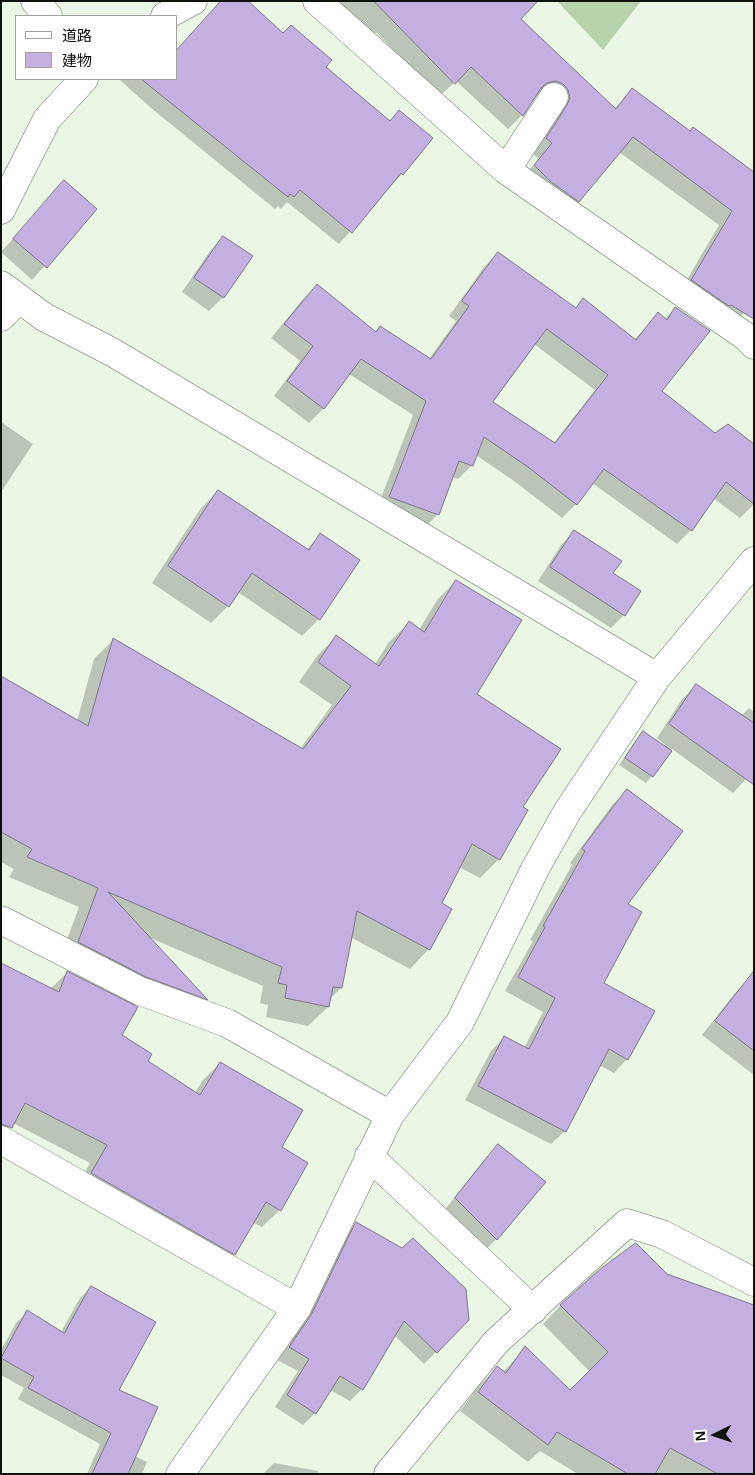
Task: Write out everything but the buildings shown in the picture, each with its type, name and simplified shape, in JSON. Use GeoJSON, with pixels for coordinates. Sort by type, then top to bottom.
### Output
{"type":"FeatureCollection","features":[{"type":"Feature","properties":{"kind":"street"},"geometry":{"type":"LineString","coordinates":[[36,1],[47,15]]}},
{"type":"Feature","properties":{"kind":"street"},"geometry":{"type":"LineString","coordinates":[[167,15],[193,1]]}},
{"type":"Feature","properties":{"kind":"street"},"geometry":{"type":"LineString","coordinates":[[317,1],[506,170],[745,336],[754,345]]}},
{"type":"Feature","properties":{"kind":"street"},"geometry":{"type":"LineString","coordinates":[[1,210],[47,119],[83,80]]}},
{"type":"Feature","properties":{"kind":"street"},"geometry":{"type":"LineString","coordinates":[[506,170],[554,97]]}},
{"type":"Feature","properties":{"kind":"street"},"geometry":{"type":"LineString","coordinates":[[7,300],[112,352],[657,677]]}},
{"type":"Feature","properties":{"kind":"street"},"geometry":{"type":"LineString","coordinates":[[180,1474],[297,1308],[390,1115],[460,1022],[535,869],[566,812],[657,677],[754,561]]}},
{"type":"Feature","properties":{"kind":"street"},"geometry":{"type":"LineString","coordinates":[[1,920],[140,991],[227,1023],[390,1115]]}},
{"type":"Feature","properties":{"kind":"street"},"geometry":{"type":"LineString","coordinates":[[1,1140],[297,1308]]}},
{"type":"Feature","properties":{"kind":"street"},"geometry":{"type":"LineString","coordinates":[[369,1156],[533,1310]]}},
{"type":"Feature","properties":{"kind":"street"},"geometry":{"type":"LineString","coordinates":[[388,1474],[496,1342],[627,1223],[662,1234],[754,1282]]}},
{"type":"Feature","properties":{"kind":"green space"},"geometry":{"type":"Polygon","coordinates":[[[557,1],[641,1],[603,50],[557,1]]]}}]}
